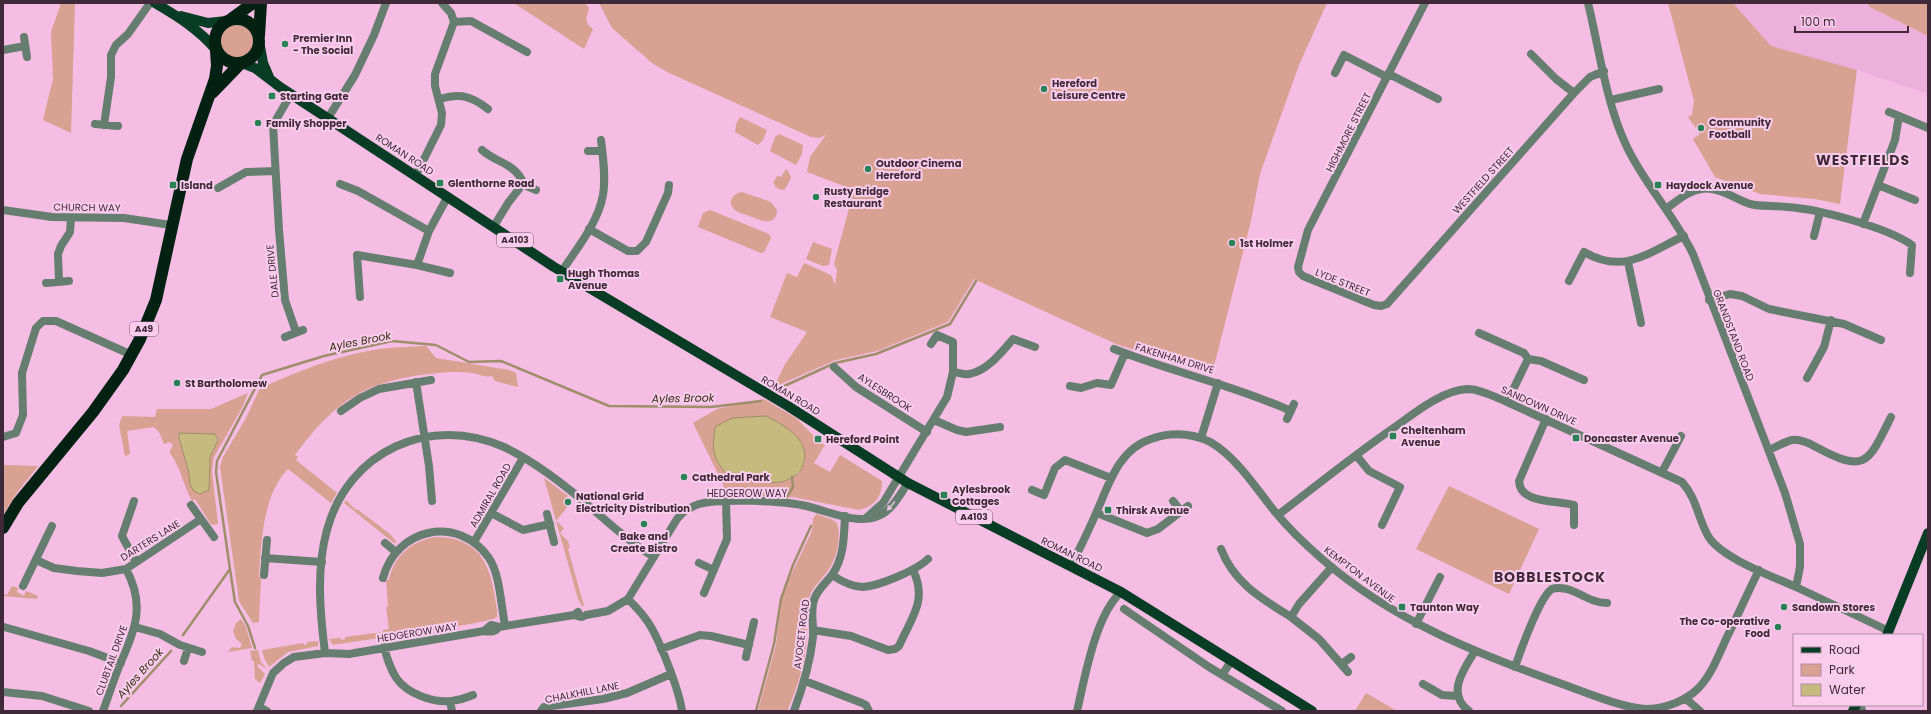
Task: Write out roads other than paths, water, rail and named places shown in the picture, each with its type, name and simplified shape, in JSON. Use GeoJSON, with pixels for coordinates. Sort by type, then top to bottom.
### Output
{"type":"FeatureCollection","features":[{"type":"Feature","properties":{"kind":"highway","name":"A49"},"geometry":{"type":"LineString","coordinates":[[3,528],[18,503],[93,412],[132,354],[156,300],[171,225],[187,159],[210,95],[217,66],[214,40],[216,32],[220,26],[253,3]]}},
{"type":"Feature","properties":{"kind":"highway","name":"A49"},"geometry":{"type":"LineString","coordinates":[[210,95],[242,63],[256,53],[259,40],[261,3]]}},
{"type":"Feature","properties":{"kind":"highway"},"geometry":{"type":"LineString","coordinates":[[228,20],[241,19],[248,21],[253,26],[259,40]]}},
{"type":"Feature","properties":{"kind":"highway"},"geometry":{"type":"LineString","coordinates":[[216,50],[226,61],[242,63]]}},
{"type":"Feature","properties":{"kind":"main road"},"geometry":{"type":"LineString","coordinates":[[155,3],[174,14],[206,38],[216,50]]}},
{"type":"Feature","properties":{"kind":"main road"},"geometry":{"type":"LineString","coordinates":[[174,14],[202,22],[213,23],[228,20]]}},
{"type":"Feature","properties":{"kind":"main road"},"geometry":{"type":"LineString","coordinates":[[259,40],[263,63],[270,78]]}},
{"type":"Feature","properties":{"kind":"main road","name":"ROMAN ROAD"},"geometry":{"type":"LineString","coordinates":[[242,63],[253,67],[270,78],[291,94],[562,271],[781,402],[908,483],[1121,592],[1312,711]]}},
{"type":"Feature","properties":{"kind":"main road"},"geometry":{"type":"LineString","coordinates":[[1888,633],[1924,555],[1928,533]]}},
{"type":"Feature","properties":{"kind":"street"},"geometry":{"type":"LineString","coordinates":[[104,125],[112,77],[112,55],[116,46],[128,34],[150,3]]}},
{"type":"Feature","properties":{"kind":"street"},"geometry":{"type":"LineString","coordinates":[[328,118],[355,75],[374,35],[386,3]]}},
{"type":"Feature","properties":{"kind":"street"},"geometry":{"type":"LineString","coordinates":[[416,175],[441,125],[442,113],[435,74],[454,22],[451,13],[442,3]]}},
{"type":"Feature","properties":{"kind":"street","name":"HIGHMORE STREET"},"geometry":{"type":"LineString","coordinates":[[1299,272],[1298,267],[1308,230],[1424,3]]}},
{"type":"Feature","properties":{"kind":"street","name":"GRANDSTAND ROAD"},"geometry":{"type":"LineString","coordinates":[[1588,3],[1616,121],[1626,146],[1667,208],[1693,254],[1709,300],[1785,493],[1800,544],[1800,567],[1796,587]]}},
{"type":"Feature","properties":{"kind":"street"},"geometry":{"type":"LineString","coordinates":[[454,22],[471,21],[527,52]]}},
{"type":"Feature","properties":{"kind":"street"},"geometry":{"type":"LineString","coordinates":[[24,37],[27,57]]}},
{"type":"Feature","properties":{"kind":"street"},"geometry":{"type":"LineString","coordinates":[[3,50],[25,46]]}},
{"type":"Feature","properties":{"kind":"street"},"geometry":{"type":"LineString","coordinates":[[1531,54],[1556,79],[1574,93]]}},
{"type":"Feature","properties":{"kind":"street"},"geometry":{"type":"LineString","coordinates":[[1335,73],[1344,55],[1438,99]]}},
{"type":"Feature","properties":{"kind":"street","name":"WESTFIELD STREET"},"geometry":{"type":"LineString","coordinates":[[1381,306],[1387,304],[1574,93],[1590,77],[1604,71]]}},
{"type":"Feature","properties":{"kind":"street"},"geometry":{"type":"LineString","coordinates":[[1611,100],[1659,89]]}},
{"type":"Feature","properties":{"kind":"street","name":"DALE DRIVE"},"geometry":{"type":"LineString","coordinates":[[285,337],[300,331],[285,300],[278,230],[273,125],[291,94]]}},
{"type":"Feature","properties":{"kind":"street"},"geometry":{"type":"LineString","coordinates":[[440,99],[451,96],[463,96],[474,99],[488,109]]}},
{"type":"Feature","properties":{"kind":"street"},"geometry":{"type":"LineString","coordinates":[[1889,112],[1928,128]]}},
{"type":"Feature","properties":{"kind":"street"},"geometry":{"type":"LineString","coordinates":[[1863,224],[1895,140],[1899,116]]}},
{"type":"Feature","properties":{"kind":"street"},"geometry":{"type":"LineString","coordinates":[[95,124],[118,126]]}},
{"type":"Feature","properties":{"kind":"street"},"geometry":{"type":"LineString","coordinates":[[562,271],[589,229],[603,195],[601,140]]}},
{"type":"Feature","properties":{"kind":"street"},"geometry":{"type":"LineString","coordinates":[[482,150],[489,156],[516,170],[522,180],[522,184],[494,226]]}},
{"type":"Feature","properties":{"kind":"street"},"geometry":{"type":"LineString","coordinates":[[588,151],[602,150]]}},
{"type":"Feature","properties":{"kind":"street"},"geometry":{"type":"LineString","coordinates":[[218,188],[246,172],[275,171]]}},
{"type":"Feature","properties":{"kind":"street"},"geometry":{"type":"LineString","coordinates":[[340,184],[358,191],[429,231]]}},
{"type":"Feature","properties":{"kind":"street"},"geometry":{"type":"LineString","coordinates":[[522,184],[536,190]]}},
{"type":"Feature","properties":{"kind":"street"},"geometry":{"type":"LineString","coordinates":[[589,229],[628,251],[637,251],[646,242],[668,193],[669,185]]}},
{"type":"Feature","properties":{"kind":"street"},"geometry":{"type":"LineString","coordinates":[[1878,185],[1915,200]]}},
{"type":"Feature","properties":{"kind":"street"},"geometry":{"type":"LineString","coordinates":[[1667,208],[1692,191],[1710,188],[1751,204],[1820,212],[1863,224],[1904,239],[1912,244],[1910,273]]}},
{"type":"Feature","properties":{"kind":"street"},"geometry":{"type":"LineString","coordinates":[[417,265],[429,231],[448,196]]}},
{"type":"Feature","properties":{"kind":"street","name":"CHURCH WAY"},"geometry":{"type":"LineString","coordinates":[[3,210],[52,217],[124,218],[171,225]]}},
{"type":"Feature","properties":{"kind":"street"},"geometry":{"type":"LineString","coordinates":[[1814,236],[1820,212]]}},
{"type":"Feature","properties":{"kind":"street"},"geometry":{"type":"LineString","coordinates":[[59,282],[58,254],[70,232],[71,218]]}},
{"type":"Feature","properties":{"kind":"street"},"geometry":{"type":"LineString","coordinates":[[1569,281],[1584,252],[1603,261],[1616,263],[1628,262],[1684,236]]}},
{"type":"Feature","properties":{"kind":"street"},"geometry":{"type":"LineString","coordinates":[[360,297],[357,255],[417,265],[450,273]]}},
{"type":"Feature","properties":{"kind":"street"},"geometry":{"type":"LineString","coordinates":[[1628,262],[1641,323]]}},
{"type":"Feature","properties":{"kind":"street","name":"LYDE STREET"},"geometry":{"type":"LineString","coordinates":[[1299,272],[1303,276],[1374,305],[1381,306]]}},
{"type":"Feature","properties":{"kind":"street"},"geometry":{"type":"LineString","coordinates":[[46,283],[69,281]]}},
{"type":"Feature","properties":{"kind":"street"},"geometry":{"type":"LineString","coordinates":[[1709,300],[1730,294],[1742,296],[1769,309],[1831,320],[1881,340]]}},
{"type":"Feature","properties":{"kind":"street"},"geometry":{"type":"LineString","coordinates":[[1807,378],[1824,347],[1831,320]]}},
{"type":"Feature","properties":{"kind":"street"},"geometry":{"type":"LineString","coordinates":[[3,437],[16,433],[23,415],[22,373],[36,328],[43,321],[56,321],[132,354]]}},
{"type":"Feature","properties":{"kind":"street"},"geometry":{"type":"LineString","coordinates":[[1479,333],[1524,353],[1528,359],[1541,361],[1584,380]]}},
{"type":"Feature","properties":{"kind":"street"},"geometry":{"type":"LineString","coordinates":[[866,518],[883,503],[947,397],[953,372],[953,342],[937,335],[931,344]]}},
{"type":"Feature","properties":{"kind":"street"},"geometry":{"type":"LineString","coordinates":[[953,372],[968,374],[982,369],[998,356],[1013,338],[1035,347]]}},
{"type":"Feature","properties":{"kind":"street","name":"FAKENHAM DRIVE"},"geometry":{"type":"LineString","coordinates":[[1114,349],[1292,407],[1287,419]]}},
{"type":"Feature","properties":{"kind":"street","name":"FAKENHAM DRIVE"},"geometry":{"type":"LineString","coordinates":[[1070,386],[1081,388],[1097,382],[1111,385],[1125,353]]}},
{"type":"Feature","properties":{"kind":"street"},"geometry":{"type":"LineString","coordinates":[[1507,402],[1528,359]]}},
{"type":"Feature","properties":{"kind":"street","name":"AYLESBROOK"},"geometry":{"type":"LineString","coordinates":[[834,366],[856,387],[927,432]]}},
{"type":"Feature","properties":{"kind":"street"},"geometry":{"type":"LineString","coordinates":[[341,411],[360,398],[379,389],[431,380]]}},
{"type":"Feature","properties":{"kind":"street"},"geometry":{"type":"LineString","coordinates":[[416,382],[425,437],[432,501]]}},
{"type":"Feature","properties":{"kind":"street","name":"FAKENHAM DRIVE"},"geometry":{"type":"LineString","coordinates":[[1201,438],[1218,382]]}},
{"type":"Feature","properties":{"kind":"street","name":"SANDOWN DRIVE"},"geometry":{"type":"LineString","coordinates":[[1278,515],[1356,455],[1441,396],[1456,390],[1468,389],[1482,392],[1507,402],[1682,482],[1692,493],[1707,534],[1713,544],[1724,553],[1796,587]]}},
{"type":"Feature","properties":{"kind":"street"},"geometry":{"type":"LineString","coordinates":[[1769,450],[1793,440],[1806,442],[1837,458],[1854,462],[1866,460],[1876,447],[1890,417]]}},
{"type":"Feature","properties":{"kind":"street"},"geometry":{"type":"LineString","coordinates":[[1546,419],[1519,481],[1519,487],[1522,492],[1530,497],[1544,501],[1555,501],[1574,505],[1574,525]]}},
{"type":"Feature","properties":{"kind":"street"},"geometry":{"type":"LineString","coordinates":[[934,420],[957,430],[966,432],[1000,427]]}},
{"type":"Feature","properties":{"kind":"street","name":"KEMPTON AVENUE"},"geometry":{"type":"LineString","coordinates":[[1071,566],[1112,478],[1124,458],[1148,439],[1178,434],[1201,438],[1218,447],[1228,455],[1278,515],[1311,549],[1377,601],[1416,624],[1475,651],[1515,667],[1633,707],[1644,709],[1662,709],[1685,698],[1701,686],[1711,671],[1759,570]]}},
{"type":"Feature","properties":{"kind":"street"},"geometry":{"type":"LineString","coordinates":[[325,653],[320,608],[322,562],[325,538],[331,518],[354,478],[369,462],[389,449],[404,442],[425,437],[456,435],[481,439],[504,448],[548,474],[585,502],[633,543],[654,557]]}},
{"type":"Feature","properties":{"kind":"street"},"geometry":{"type":"LineString","coordinates":[[1662,472],[1681,436]]}},
{"type":"Feature","properties":{"kind":"street"},"geometry":{"type":"LineString","coordinates":[[1356,455],[1369,471],[1400,487],[1382,525]]}},
{"type":"Feature","properties":{"kind":"street","name":"ADMIRAL ROAD"},"geometry":{"type":"LineString","coordinates":[[474,542],[523,458]]}},
{"type":"Feature","properties":{"kind":"street"},"geometry":{"type":"LineString","coordinates":[[1032,490],[1044,495],[1055,468],[1065,460],[1112,478]]}},
{"type":"Feature","properties":{"kind":"street","name":"HEDGEROW WAY"},"geometry":{"type":"LineString","coordinates":[[258,709],[273,673],[284,663],[294,657],[336,652],[345,649],[354,652],[484,631],[491,626],[502,626],[574,615],[578,617],[608,611],[628,599],[672,526],[682,513],[701,503],[791,503],[845,516],[866,518],[877,517],[886,512],[908,483]]}},
{"type":"Feature","properties":{"kind":"street"},"geometry":{"type":"LineString","coordinates":[[134,501],[122,538],[136,562]]}},
{"type":"Feature","properties":{"kind":"street"},"geometry":{"type":"LineString","coordinates":[[1173,501],[1181,511]]}},
{"type":"Feature","properties":{"kind":"street"},"geometry":{"type":"LineString","coordinates":[[704,593],[727,539],[726,502]]}},
{"type":"Feature","properties":{"kind":"street"},"geometry":{"type":"LineString","coordinates":[[191,505],[214,537]]}},
{"type":"Feature","properties":{"kind":"street"},"geometry":{"type":"LineString","coordinates":[[1097,513],[1147,533],[1158,529],[1188,506]]}},
{"type":"Feature","properties":{"kind":"street"},"geometry":{"type":"LineString","coordinates":[[491,513],[523,530],[550,524]]}},
{"type":"Feature","properties":{"kind":"street"},"geometry":{"type":"LineString","coordinates":[[547,514],[554,542]]}},
{"type":"Feature","properties":{"kind":"street","name":"AVOCET ROAD"},"geometry":{"type":"LineString","coordinates":[[794,711],[805,680],[813,630],[811,614],[816,596],[832,575],[841,555],[845,516]]}},
{"type":"Feature","properties":{"kind":"street","name":"DARTERS LANE"},"geometry":{"type":"LineString","coordinates":[[36,560],[54,568],[77,571],[102,573],[126,569],[202,519]]}},
{"type":"Feature","properties":{"kind":"street"},"geometry":{"type":"LineString","coordinates":[[23,586],[52,526]]}},
{"type":"Feature","properties":{"kind":"street"},"geometry":{"type":"LineString","coordinates":[[383,578],[388,565],[396,552],[411,539],[434,532],[452,533],[474,542],[490,559],[494,568],[502,626]]}},
{"type":"Feature","properties":{"kind":"street"},"geometry":{"type":"LineString","coordinates":[[264,575],[266,540]]}},
{"type":"Feature","properties":{"kind":"street"},"geometry":{"type":"LineString","coordinates":[[385,543],[396,552]]}},
{"type":"Feature","properties":{"kind":"street"},"geometry":{"type":"LineString","coordinates":[[1221,549],[1228,564],[1251,592],[1291,617],[1319,639],[1348,672]]}},
{"type":"Feature","properties":{"kind":"street"},"geometry":{"type":"LineString","coordinates":[[265,558],[322,562]]}},
{"type":"Feature","properties":{"kind":"street"},"geometry":{"type":"LineString","coordinates":[[832,575],[853,586],[863,587],[873,585],[913,570],[928,559]]}},
{"type":"Feature","properties":{"kind":"street"},"geometry":{"type":"LineString","coordinates":[[699,564],[714,570]]}},
{"type":"Feature","properties":{"kind":"street"},"geometry":{"type":"LineString","coordinates":[[1291,617],[1299,604],[1332,567]]}},
{"type":"Feature","properties":{"kind":"street","name":"CLUBTAIL DRIVE"},"geometry":{"type":"LineString","coordinates":[[103,711],[135,627],[137,614],[136,598],[132,580],[126,569]]}},
{"type":"Feature","properties":{"kind":"street"},"geometry":{"type":"LineString","coordinates":[[813,630],[851,636],[888,650],[899,646],[918,604],[920,594],[920,585],[913,570]]}},
{"type":"Feature","properties":{"kind":"street"},"geometry":{"type":"LineString","coordinates":[[1416,624],[1440,577]]}},
{"type":"Feature","properties":{"kind":"street"},"geometry":{"type":"LineString","coordinates":[[1515,667],[1529,630],[1551,590],[1558,587],[1568,589],[1597,603],[1607,602]]}},
{"type":"Feature","properties":{"kind":"street"},"geometry":{"type":"LineString","coordinates":[[1796,587],[1888,633]]}},
{"type":"Feature","properties":{"kind":"street"},"geometry":{"type":"LineString","coordinates":[[1077,711],[1092,649],[1110,603],[1121,592]]}},
{"type":"Feature","properties":{"kind":"street"},"geometry":{"type":"LineString","coordinates":[[628,599],[646,618],[661,649],[681,701],[682,711]]}},
{"type":"Feature","properties":{"kind":"street"},"geometry":{"type":"LineString","coordinates":[[1124,609],[1222,675],[1282,711]]}},
{"type":"Feature","properties":{"kind":"street"},"geometry":{"type":"LineString","coordinates":[[746,657],[754,622]]}},
{"type":"Feature","properties":{"kind":"street"},"geometry":{"type":"LineString","coordinates":[[4,627],[83,649],[121,663]]}},
{"type":"Feature","properties":{"kind":"street"},"geometry":{"type":"LineString","coordinates":[[135,627],[160,634],[188,648],[202,652]]}},
{"type":"Feature","properties":{"kind":"street"},"geometry":{"type":"LineString","coordinates":[[661,649],[700,635],[711,636],[749,645]]}},
{"type":"Feature","properties":{"kind":"street"},"geometry":{"type":"LineString","coordinates":[[384,647],[391,669],[402,685],[420,695],[439,701],[450,702],[473,695]]}},
{"type":"Feature","properties":{"kind":"street"},"geometry":{"type":"LineString","coordinates":[[184,661],[188,648]]}},
{"type":"Feature","properties":{"kind":"street"},"geometry":{"type":"LineString","coordinates":[[1469,711],[1460,703],[1457,696],[1463,673],[1475,651]]}},
{"type":"Feature","properties":{"kind":"street"},"geometry":{"type":"LineString","coordinates":[[1342,664],[1351,657]]}},
{"type":"Feature","properties":{"kind":"street"},"geometry":{"type":"LineString","coordinates":[[1222,675],[1232,660]]}},
{"type":"Feature","properties":{"kind":"street","name":"CHALKHILL LANE"},"geometry":{"type":"LineString","coordinates":[[541,711],[544,708],[603,699],[627,693],[671,674]]}},
{"type":"Feature","properties":{"kind":"street"},"geometry":{"type":"LineString","coordinates":[[805,680],[862,703],[866,705],[869,711]]}},
{"type":"Feature","properties":{"kind":"street"},"geometry":{"type":"LineString","coordinates":[[1423,684],[1442,696],[1457,696]]}},
{"type":"Feature","properties":{"kind":"street"},"geometry":{"type":"LineString","coordinates":[[3,692],[42,696],[89,711]]}},
{"type":"Feature","properties":{"kind":"street"},"geometry":{"type":"LineString","coordinates":[[1685,698],[1700,711]]}},
{"type":"Feature","properties":{"kind":"street"},"geometry":{"type":"LineString","coordinates":[[450,702],[452,711]]}},
{"type":"Feature","properties":{"kind":"street"},"geometry":{"type":"LineString","coordinates":[[258,709],[267,711]]}},
{"type":"Feature","properties":{"kind":"water"},"geometry":{"type":"Polygon","coordinates":[[[766,416],[790,431],[802,444],[804,460],[801,470],[789,479],[781,482],[767,482],[726,474],[718,462],[714,452],[713,442],[715,427],[732,418],[766,416]]]}},
{"type":"Feature","properties":{"kind":"water"},"geometry":{"type":"Polygon","coordinates":[[[179,433],[215,434],[218,440],[210,457],[209,490],[200,494],[194,491],[190,485],[189,473],[179,438],[179,433]]]}},
{"type":"Feature","properties":{"kind":"waterway","name":"Ayles Brook"},"geometry":{"type":"LineString","coordinates":[[782,387],[835,363],[876,354],[950,324],[976,281]]}},
{"type":"Feature","properties":{"kind":"waterway","name":"Ayles Brook"},"geometry":{"type":"LineString","coordinates":[[183,635],[230,569],[216,472],[217,461],[262,375],[324,356],[392,341],[436,345],[469,362],[501,361],[609,406],[711,407],[761,401]]}},
{"type":"Feature","properties":{"kind":"waterway"},"geometry":{"type":"LineString","coordinates":[[787,497],[793,487],[792,477]]}},
{"type":"Feature","properties":{"kind":"waterway"},"geometry":{"type":"LineString","coordinates":[[756,711],[774,644],[781,599],[793,565],[811,526]]}},
{"type":"Feature","properties":{"kind":"waterway"},"geometry":{"type":"LineString","coordinates":[[230,569],[235,602],[248,626],[255,648]]}},
{"type":"Feature","properties":{"kind":"waterway","name":"Ayles Brook"},"geometry":{"type":"LineString","coordinates":[[121,706],[171,651]]}},
{"type":"Feature","properties":{"kind":"place","name":"Premier Inn - The Social"},"geometry":{"type":"Point","coordinates":[285,44]}},
{"type":"Feature","properties":{"kind":"place","name":"Hereford Leisure Centre"},"geometry":{"type":"Point","coordinates":[1044,89]}},
{"type":"Feature","properties":{"kind":"place","name":"Starting Gate"},"geometry":{"type":"Point","coordinates":[272,96]}},
{"type":"Feature","properties":{"kind":"place","name":"Family Shopper"},"geometry":{"type":"Point","coordinates":[258,123]}},
{"type":"Feature","properties":{"kind":"place","name":"Community Football"},"geometry":{"type":"Point","coordinates":[1701,128]}},
{"type":"Feature","properties":{"kind":"place","name":"Outdoor Cinema Hereford"},"geometry":{"type":"Point","coordinates":[868,169]}},
{"type":"Feature","properties":{"kind":"place","name":"Glenthorne Road"},"geometry":{"type":"Point","coordinates":[440,183]}},
{"type":"Feature","properties":{"kind":"place","name":"Island"},"geometry":{"type":"Point","coordinates":[173,185]}},
{"type":"Feature","properties":{"kind":"place","name":"Haydock Avenue"},"geometry":{"type":"Point","coordinates":[1658,185]}},
{"type":"Feature","properties":{"kind":"place","name":"Rusty Bridge Restaurant"},"geometry":{"type":"Point","coordinates":[816,197]}},
{"type":"Feature","properties":{"kind":"place","name":"1st Holmer"},"geometry":{"type":"Point","coordinates":[1232,243]}},
{"type":"Feature","properties":{"kind":"place","name":"Hugh Thomas Avenue"},"geometry":{"type":"Point","coordinates":[560,279]}},
{"type":"Feature","properties":{"kind":"place","name":"St Bartholomew"},"geometry":{"type":"Point","coordinates":[177,383]}},
{"type":"Feature","properties":{"kind":"place","name":"Cheltenham Avenue"},"geometry":{"type":"Point","coordinates":[1393,436]}},
{"type":"Feature","properties":{"kind":"place","name":"Doncaster Avenue"},"geometry":{"type":"Point","coordinates":[1576,438]}},
{"type":"Feature","properties":{"kind":"place","name":"Hereford Point"},"geometry":{"type":"Point","coordinates":[818,439]}},
{"type":"Feature","properties":{"kind":"place","name":"Cathedral Park"},"geometry":{"type":"Point","coordinates":[684,477]}},
{"type":"Feature","properties":{"kind":"place","name":"Aylesbrook Cottages"},"geometry":{"type":"Point","coordinates":[944,495]}},
{"type":"Feature","properties":{"kind":"place","name":"National Grid Electricity Distribution"},"geometry":{"type":"Point","coordinates":[568,502]}},
{"type":"Feature","properties":{"kind":"place","name":"Thirsk Avenue"},"geometry":{"type":"Point","coordinates":[1108,510]}},
{"type":"Feature","properties":{"kind":"place","name":"Bake and Create Bistro"},"geometry":{"type":"Point","coordinates":[644,524]}},
{"type":"Feature","properties":{"kind":"place","name":"Taunton Way"},"geometry":{"type":"Point","coordinates":[1402,607]}},
{"type":"Feature","properties":{"kind":"place","name":"Sandown Stores"},"geometry":{"type":"Point","coordinates":[1784,607]}},
{"type":"Feature","properties":{"kind":"place","name":"The Co-operative Food"},"geometry":{"type":"Point","coordinates":[1778,627]}},
{"type":"Feature","properties":{"kind":"district","name":"WESTFIELDS"},"geometry":{"type":"Point","coordinates":[1863,160]}},
{"type":"Feature","properties":{"kind":"district","name":"BOBBLESTOCK"},"geometry":{"type":"Point","coordinates":[1550,577]}}]}
